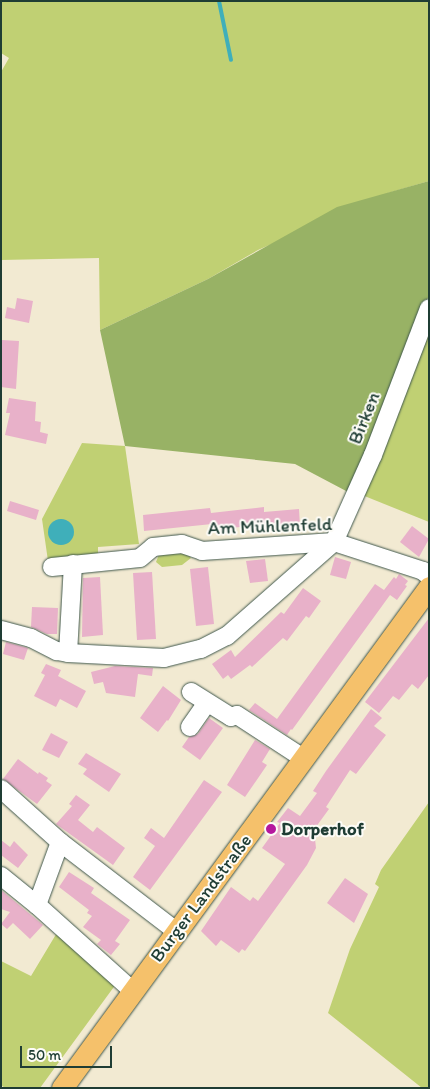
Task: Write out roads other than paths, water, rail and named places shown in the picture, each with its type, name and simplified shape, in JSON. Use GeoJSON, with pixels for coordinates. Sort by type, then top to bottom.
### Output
{"type":"FeatureCollection","features":[{"type":"Feature","properties":{"kind":"main road","name":"Burger Landstraße"},"geometry":{"type":"LineString","coordinates":[[62,1088],[429,587]]}},
{"type":"Feature","properties":{"kind":"street","name":"Birken"},"geometry":{"type":"LineString","coordinates":[[334,542],[373,455],[429,308]]}},
{"type":"Feature","properties":{"kind":"street","name":"Am Mühlenfeld"},"geometry":{"type":"LineString","coordinates":[[52,567],[140,558],[153,548],[182,544],[202,551],[309,542],[334,542],[423,572],[429,576]]}},
{"type":"Feature","properties":{"kind":"street"},"geometry":{"type":"LineString","coordinates":[[1,630],[31,638],[57,651],[68,653],[164,658],[208,646],[236,629],[334,542]]}},
{"type":"Feature","properties":{"kind":"street"},"geometry":{"type":"LineString","coordinates":[[68,653],[73,564]]}},
{"type":"Feature","properties":{"kind":"street"},"geometry":{"type":"LineString","coordinates":[[191,692],[231,717],[237,715],[304,758]]}},
{"type":"Feature","properties":{"kind":"street"},"geometry":{"type":"LineString","coordinates":[[190,727],[207,703]]}},
{"type":"Feature","properties":{"kind":"street"},"geometry":{"type":"LineString","coordinates":[[1,789],[60,842],[176,932]]}},
{"type":"Feature","properties":{"kind":"street"},"geometry":{"type":"LineString","coordinates":[[37,905],[60,842]]}},
{"type":"Feature","properties":{"kind":"street"},"geometry":{"type":"LineString","coordinates":[[1,876],[37,905],[133,990]]}},
{"type":"Feature","properties":{"kind":"water"},"geometry":{"type":"Polygon","coordinates":[[[61,519],[70,523],[74,532],[70,541],[61,545],[52,541],[48,532],[52,523],[61,519]]]}},
{"type":"Feature","properties":{"kind":"waterway"},"geometry":{"type":"LineString","coordinates":[[219,1],[231,60]]}},
{"type":"Feature","properties":{"kind":"place","name":"Dorperhof"},"geometry":{"type":"Point","coordinates":[271,829]}}]}
